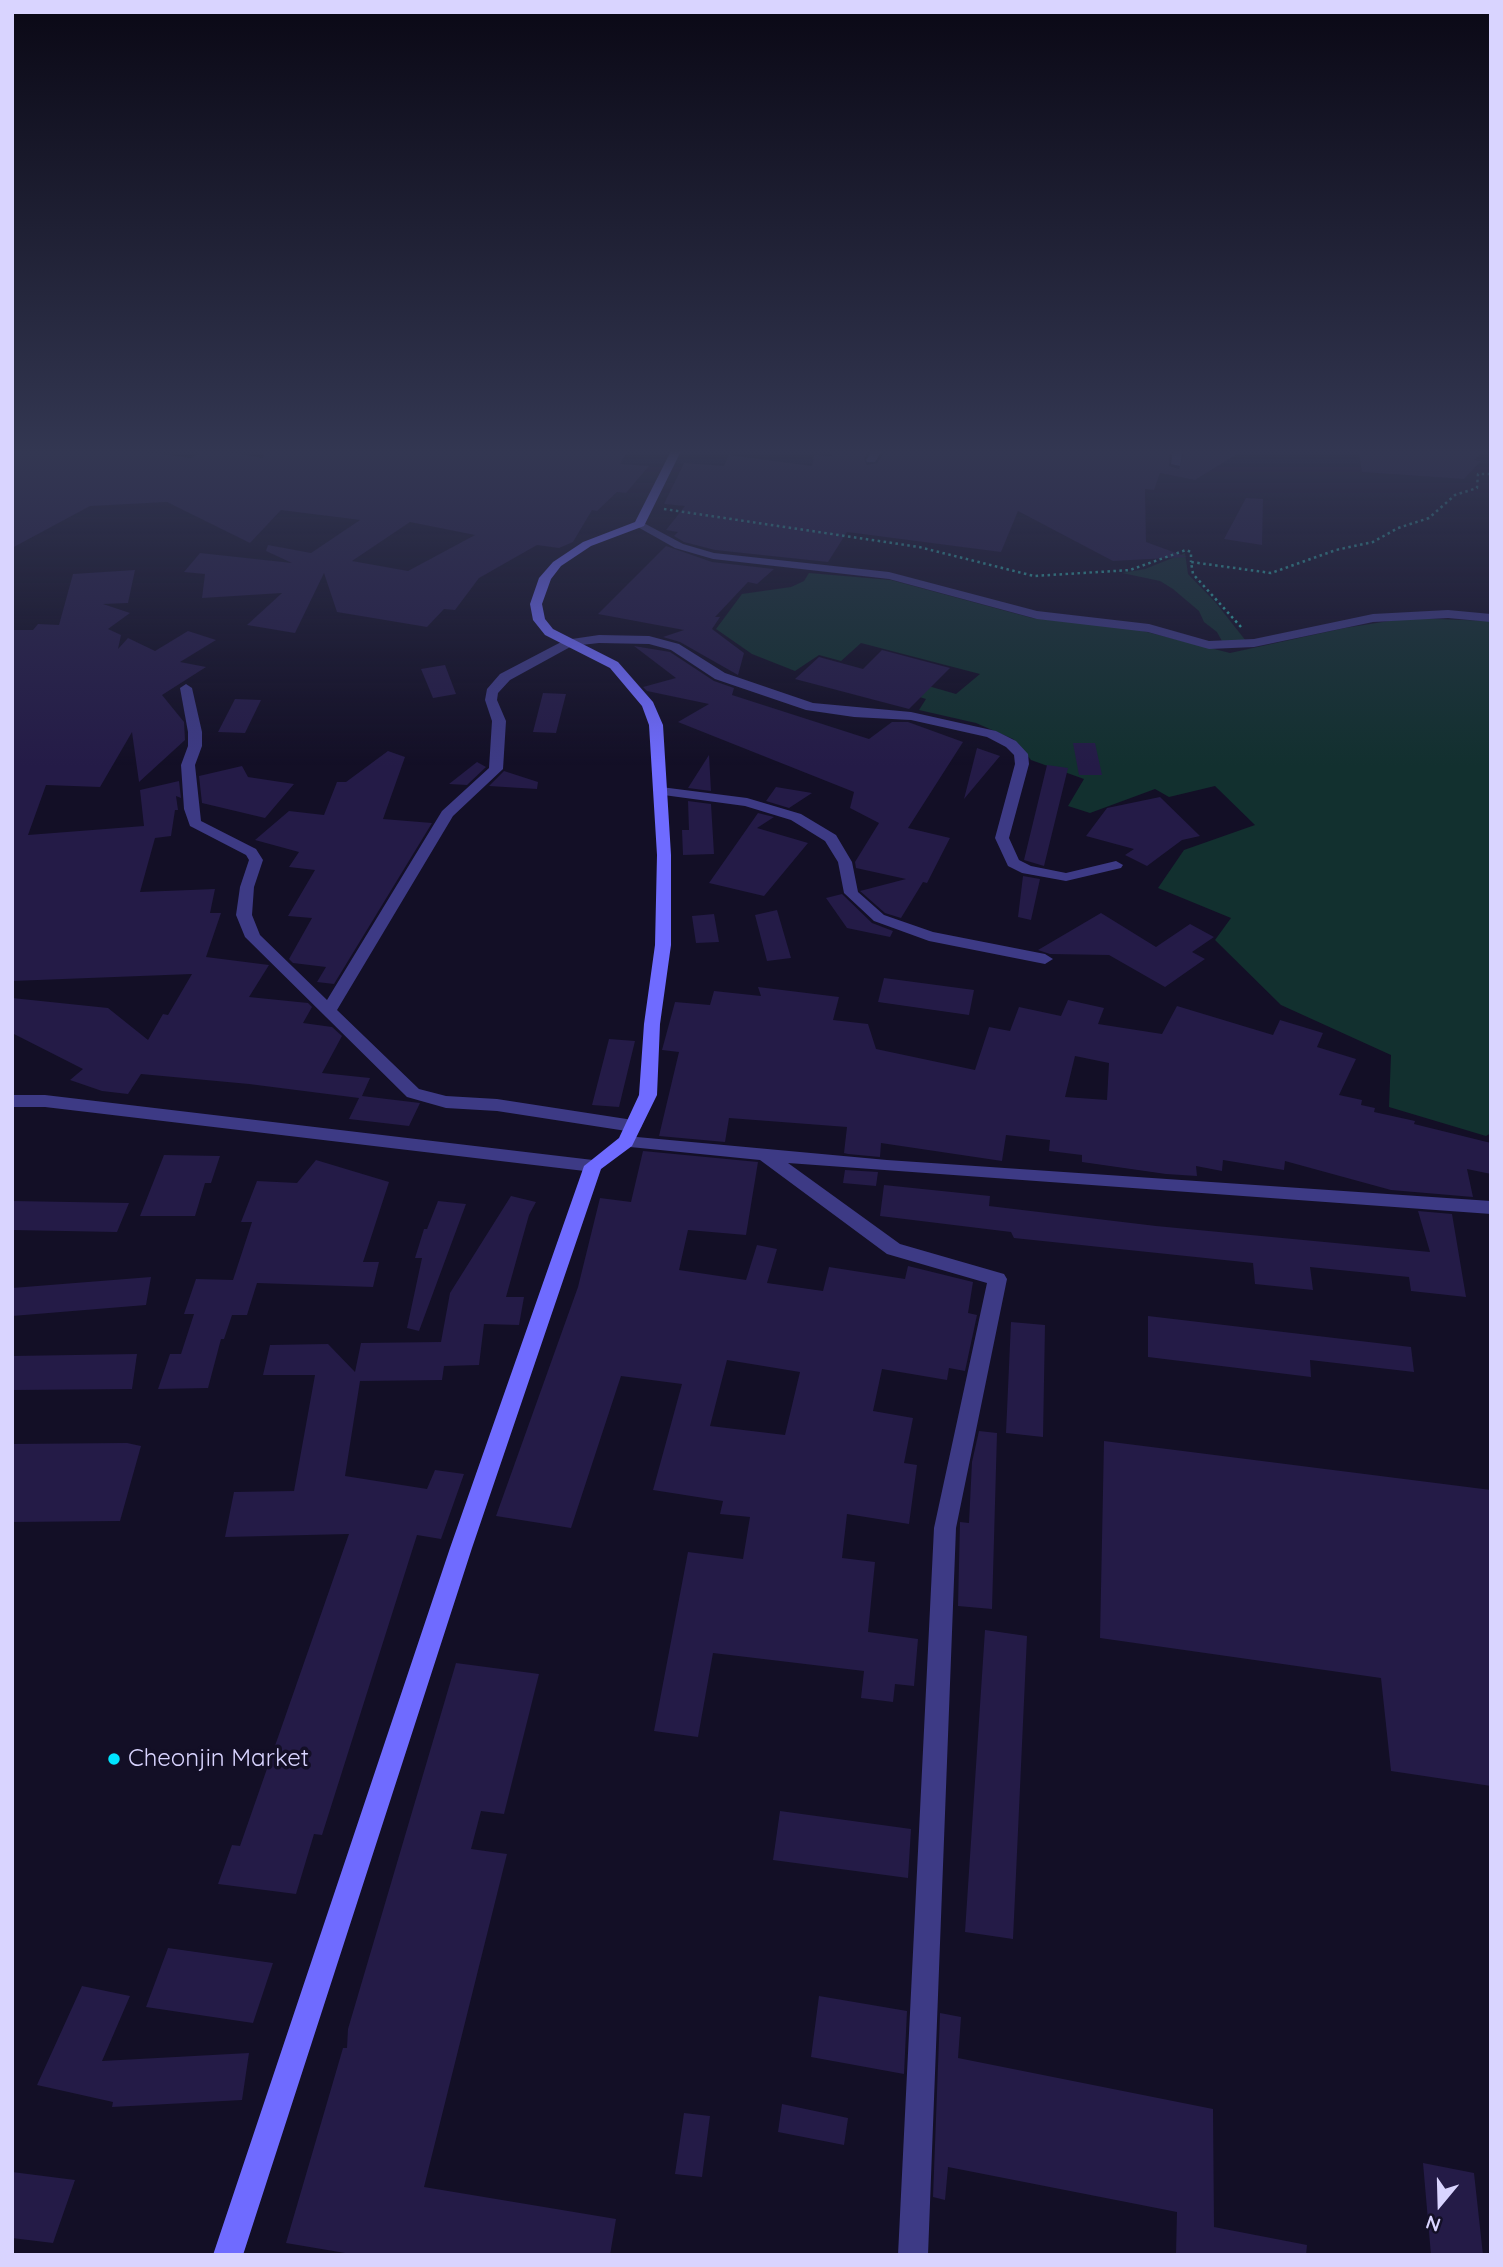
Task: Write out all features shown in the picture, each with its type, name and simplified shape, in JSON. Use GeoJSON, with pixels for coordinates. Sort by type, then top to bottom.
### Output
{"type":"FeatureCollection","features":[{"type":"Feature","properties":{"kind":"street"},"geometry":{"type":"LineString","coordinates":[[228,2255],[465,1536],[593,1166],[630,1134],[648,1095],[652,1024],[663,944],[661,791],[656,725],[648,705],[614,666],[549,632],[539,620],[536,604],[545,578],[557,564],[571,555]]}},
{"type":"Feature","properties":{"kind":"street"},"geometry":{"type":"LineString","coordinates":[[712,555],[889,576],[1037,615],[1149,628],[1209,645],[1254,643],[1373,618],[1448,614],[1491,618]]}},
{"type":"Feature","properties":{"kind":"street"},"geometry":{"type":"LineString","coordinates":[[330,1009],[447,814],[496,769],[499,721],[491,700],[492,692],[505,677],[569,643],[599,639],[649,640],[675,647],[720,676],[811,707],[911,716],[991,734],[1011,744],[1021,754],[1023,764],[1002,838],[1013,863],[1027,870],[1066,877],[1116,865]]}},
{"type":"Feature","properties":{"kind":"street"},"geometry":{"type":"LineString","coordinates":[[186,688],[195,732],[195,746],[188,765],[191,809],[195,823],[251,852],[256,859],[247,887],[244,915],[253,937],[330,1009],[413,1093],[446,1102],[497,1105],[630,1134],[762,1153],[900,1167],[1491,1208]]}},
{"type":"Feature","properties":{"kind":"street"},"geometry":{"type":"LineString","coordinates":[[661,791],[747,802],[796,817],[831,838],[845,862],[851,893],[879,918],[929,936],[1045,959]]}},
{"type":"Feature","properties":{"kind":"street"},"geometry":{"type":"LineString","coordinates":[[12,1101],[45,1101],[593,1166]]}},
{"type":"Feature","properties":{"kind":"street"},"geometry":{"type":"LineString","coordinates":[[762,1153],[894,1249],[998,1279],[945,1528],[914,2255]]}},
{"type":"Feature","properties":{"kind":"path"},"geometry":{"type":"LineString","coordinates":[[950,555],[1034,576],[1130,570],[1173,555]]}},
{"type":"Feature","properties":{"kind":"path"},"geometry":{"type":"LineString","coordinates":[[1191,555],[1193,574],[1254,643]]}},
{"type":"Feature","properties":{"kind":"path"},"geometry":{"type":"LineString","coordinates":[[1191,562],[1271,573],[1322,555]]}},
{"type":"Feature","properties":{"kind":"green space"},"geometry":{"type":"Polygon","coordinates":[[[1185,555],[1188,574],[1216,603],[1246,641],[1223,643],[1217,632],[1204,622],[1199,611],[1173,589],[1160,581],[1122,573],[1145,569],[1185,555]]]}},
{"type":"Feature","properties":{"kind":"green space"},"geometry":{"type":"Polygon","coordinates":[[[809,573],[891,580],[1032,618],[1135,629],[1230,653],[1345,628],[1408,618],[1491,621],[1491,1133],[1486,1136],[1389,1107],[1391,1055],[1281,1005],[1215,940],[1231,918],[1158,888],[1184,850],[1255,825],[1215,786],[1169,797],[1155,789],[1090,813],[1068,806],[1084,779],[1031,760],[1013,739],[976,723],[919,710],[926,699],[885,686],[897,677],[956,694],[980,674],[861,643],[841,661],[819,655],[795,671],[752,654],[716,629],[742,594],[791,587],[804,581],[809,573]]]}},
{"type":"Feature","properties":{"kind":"building"},"geometry":{"type":"Polygon","coordinates":[[[198,555],[292,563],[274,555],[361,555],[352,561],[408,571],[438,555],[520,555],[479,578],[455,610],[444,609],[427,627],[337,612],[324,573],[295,633],[247,625],[282,593],[202,598],[205,574],[184,572],[198,555]]]}},
{"type":"Feature","properties":{"kind":"building"},"geometry":{"type":"Polygon","coordinates":[[[657,555],[691,555],[712,562],[774,569],[757,584],[748,582],[715,617],[720,617],[712,629],[744,653],[738,675],[680,642],[663,637],[684,630],[598,614],[657,555]]]}},
{"type":"Feature","properties":{"kind":"building"},"geometry":{"type":"Polygon","coordinates":[[[760,555],[833,555],[828,562],[760,555]]]}},
{"type":"Feature","properties":{"kind":"building"},"geometry":{"type":"Polygon","coordinates":[[[1101,555],[1187,557],[1113,561],[1101,555]]]}},
{"type":"Feature","properties":{"kind":"building"},"geometry":{"type":"Polygon","coordinates":[[[135,570],[128,603],[103,604],[130,613],[108,629],[121,635],[118,649],[128,638],[155,651],[188,631],[216,640],[180,662],[206,667],[162,695],[184,722],[185,740],[139,782],[132,732],[100,787],[46,785],[28,835],[144,826],[140,790],[179,781],[181,798],[176,796],[178,810],[175,810],[171,836],[155,838],[140,892],[215,889],[210,913],[221,913],[206,957],[269,965],[249,997],[308,1003],[312,1007],[303,1023],[332,1027],[342,1036],[322,1073],[370,1078],[362,1096],[420,1103],[409,1126],[349,1119],[359,1098],[249,1084],[141,1074],[128,1094],[102,1091],[70,1080],[83,1069],[12,1033],[12,998],[108,1008],[148,1040],[163,1014],[168,1015],[192,974],[12,981],[12,630],[33,630],[38,624],[59,625],[73,574],[135,570]]]}},
{"type":"Feature","properties":{"kind":"building"},"geometry":{"type":"Polygon","coordinates":[[[634,646],[670,652],[714,681],[734,688],[732,695],[869,739],[892,722],[908,722],[963,742],[908,828],[950,838],[927,883],[923,882],[901,918],[885,913],[860,891],[906,879],[856,868],[855,862],[879,823],[850,808],[854,792],[678,722],[709,704],[647,691],[643,687],[676,678],[634,646]]]}},
{"type":"Feature","properties":{"kind":"building"},"geometry":{"type":"Polygon","coordinates":[[[882,650],[950,668],[909,709],[795,679],[819,657],[863,669],[882,650]]]}},
{"type":"Feature","properties":{"kind":"building"},"geometry":{"type":"Polygon","coordinates":[[[445,665],[456,694],[433,698],[421,669],[445,665]]]}},
{"type":"Feature","properties":{"kind":"building"},"geometry":{"type":"Polygon","coordinates":[[[543,693],[566,694],[556,733],[533,732],[543,693]]]}},
{"type":"Feature","properties":{"kind":"building"},"geometry":{"type":"Polygon","coordinates":[[[235,699],[261,700],[245,733],[218,732],[235,699]]]}},
{"type":"Feature","properties":{"kind":"building"},"geometry":{"type":"Polygon","coordinates":[[[1073,743],[1095,743],[1102,775],[1079,775],[1073,743]]]}},
{"type":"Feature","properties":{"kind":"building"},"geometry":{"type":"Polygon","coordinates":[[[977,748],[1000,756],[964,799],[977,748]]]}},
{"type":"Feature","properties":{"kind":"building"},"geometry":{"type":"Polygon","coordinates":[[[388,751],[405,757],[383,819],[432,823],[334,984],[317,982],[326,967],[293,963],[289,959],[312,918],[288,916],[315,870],[289,867],[299,852],[255,840],[289,811],[324,815],[337,782],[346,782],[388,751]]]}},
{"type":"Feature","properties":{"kind":"building"},"geometry":{"type":"Polygon","coordinates":[[[709,755],[711,791],[688,788],[709,755]]]}},
{"type":"Feature","properties":{"kind":"building"},"geometry":{"type":"Polygon","coordinates":[[[477,762],[486,767],[467,785],[449,784],[477,762]]]}},
{"type":"Feature","properties":{"kind":"building"},"geometry":{"type":"Polygon","coordinates":[[[1047,765],[1068,768],[1044,866],[1024,860],[1047,765]]]}},
{"type":"Feature","properties":{"kind":"building"},"geometry":{"type":"Polygon","coordinates":[[[242,766],[248,777],[294,784],[265,818],[202,803],[199,776],[242,766]]]}},
{"type":"Feature","properties":{"kind":"building"},"geometry":{"type":"Polygon","coordinates":[[[504,771],[538,782],[537,789],[489,786],[504,771]]]}},
{"type":"Feature","properties":{"kind":"building"},"geometry":{"type":"Polygon","coordinates":[[[776,787],[812,793],[789,808],[766,801],[776,787]]]}},
{"type":"Feature","properties":{"kind":"building"},"geometry":{"type":"Polygon","coordinates":[[[1160,797],[1200,836],[1182,840],[1147,866],[1125,855],[1134,849],[1086,836],[1107,808],[1160,797]]]}},
{"type":"Feature","properties":{"kind":"building"},"geometry":{"type":"Polygon","coordinates":[[[688,801],[711,804],[714,854],[683,855],[682,830],[689,830],[688,801]]]}},
{"type":"Feature","properties":{"kind":"building"},"geometry":{"type":"Polygon","coordinates":[[[758,813],[774,817],[757,828],[808,843],[764,896],[709,883],[758,813]]]}},
{"type":"Feature","properties":{"kind":"building"},"geometry":{"type":"Polygon","coordinates":[[[1023,876],[1040,879],[1031,920],[1018,917],[1023,876]]]}},
{"type":"Feature","properties":{"kind":"building"},"geometry":{"type":"Polygon","coordinates":[[[842,894],[872,923],[893,931],[890,937],[847,928],[826,898],[842,894]]]}},
{"type":"Feature","properties":{"kind":"building"},"geometry":{"type":"Polygon","coordinates":[[[777,910],[791,958],[767,961],[755,915],[777,910]]]}},
{"type":"Feature","properties":{"kind":"building"},"geometry":{"type":"Polygon","coordinates":[[[1101,913],[1156,947],[1190,924],[1214,937],[1192,952],[1205,959],[1165,987],[1109,955],[1050,954],[1038,950],[1101,913]]]}},
{"type":"Feature","properties":{"kind":"building"},"geometry":{"type":"Polygon","coordinates":[[[714,914],[719,942],[696,943],[692,916],[714,914]]]}},
{"type":"Feature","properties":{"kind":"building"},"geometry":{"type":"Polygon","coordinates":[[[884,978],[974,990],[969,1015],[878,1002],[884,978]]]}},
{"type":"Feature","properties":{"kind":"building"},"geometry":{"type":"Polygon","coordinates":[[[758,987],[839,997],[833,1020],[868,1024],[876,1049],[975,1070],[989,1027],[1010,1031],[1019,1007],[1061,1016],[1068,1000],[1104,1008],[1098,1024],[1162,1034],[1177,1006],[1273,1035],[1280,1020],[1323,1033],[1317,1047],[1356,1059],[1339,1095],[1362,1100],[1361,1105],[1375,1108],[1374,1112],[1491,1143],[1491,1174],[1467,1169],[1473,1197],[1391,1190],[1285,1161],[1284,1170],[1223,1160],[1222,1171],[1196,1166],[1197,1176],[1166,1174],[1082,1162],[1082,1155],[1049,1151],[1050,1140],[1006,1135],[1002,1161],[881,1143],[880,1157],[848,1154],[844,1153],[847,1127],[729,1118],[725,1142],[659,1136],[679,1052],[662,1050],[675,1002],[710,1005],[714,991],[761,996],[758,987]],[[1075,1056],[1065,1097],[1107,1100],[1109,1063],[1075,1056]]]}},
{"type":"Feature","properties":{"kind":"building"},"geometry":{"type":"Polygon","coordinates":[[[609,1039],[635,1041],[619,1107],[592,1105],[609,1039]]]}},
{"type":"Feature","properties":{"kind":"building"},"geometry":{"type":"Polygon","coordinates":[[[643,1151],[758,1162],[746,1235],[688,1230],[679,1270],[746,1280],[757,1245],[777,1249],[767,1283],[823,1291],[829,1267],[905,1279],[908,1266],[973,1282],[968,1313],[977,1315],[965,1371],[949,1368],[947,1380],[882,1369],[873,1411],[913,1418],[904,1463],[917,1465],[909,1524],[847,1514],[842,1558],[875,1562],[868,1632],[918,1639],[914,1686],[895,1684],[893,1702],[861,1698],[864,1671],[713,1653],[698,1737],[654,1731],[688,1552],[743,1559],[750,1517],[720,1514],[723,1501],[653,1490],[682,1384],[621,1376],[571,1528],[496,1516],[578,1287],[600,1198],[631,1202],[643,1151]],[[727,1360],[710,1426],[785,1435],[800,1372],[727,1360]]]}},
{"type":"Feature","properties":{"kind":"building"},"geometry":{"type":"Polygon","coordinates":[[[164,1155],[220,1156],[211,1183],[205,1183],[195,1216],[140,1216],[164,1155]]]}},
{"type":"Feature","properties":{"kind":"building"},"geometry":{"type":"Polygon","coordinates":[[[316,1160],[389,1182],[363,1262],[379,1262],[373,1287],[257,1283],[247,1315],[232,1315],[224,1339],[221,1339],[208,1388],[158,1389],[170,1354],[181,1354],[194,1314],[184,1314],[196,1279],[233,1280],[252,1222],[241,1222],[257,1181],[297,1183],[316,1160]]]}},
{"type":"Feature","properties":{"kind":"building"},"geometry":{"type":"Polygon","coordinates":[[[845,1170],[878,1172],[876,1186],[843,1183],[845,1170]]]}},
{"type":"Feature","properties":{"kind":"building"},"geometry":{"type":"Polygon","coordinates":[[[884,1185],[990,1196],[989,1206],[1156,1226],[1430,1252],[1418,1211],[1452,1214],[1466,1297],[1411,1291],[1409,1277],[1310,1267],[1313,1290],[1255,1284],[1253,1263],[1014,1238],[1011,1232],[880,1216],[884,1185]]]}},
{"type":"Feature","properties":{"kind":"building"},"geometry":{"type":"Polygon","coordinates":[[[511,1196],[536,1202],[529,1215],[506,1297],[524,1297],[519,1325],[484,1324],[479,1365],[444,1366],[442,1380],[360,1381],[345,1476],[427,1489],[435,1470],[464,1474],[441,1539],[417,1535],[322,1835],[314,1834],[296,1894],[218,1884],[232,1845],[240,1846],[349,1534],[225,1537],[234,1492],[294,1491],[315,1375],[263,1375],[270,1345],[328,1344],[355,1372],[361,1343],[441,1342],[450,1293],[511,1196]]]}},
{"type":"Feature","properties":{"kind":"building"},"geometry":{"type":"Polygon","coordinates":[[[12,1201],[129,1203],[117,1232],[12,1230],[12,1201]]]}},
{"type":"Feature","properties":{"kind":"building"},"geometry":{"type":"Polygon","coordinates":[[[438,1201],[466,1204],[419,1331],[407,1328],[422,1258],[415,1258],[424,1229],[427,1229],[438,1201]]]}},
{"type":"Feature","properties":{"kind":"building"},"geometry":{"type":"Polygon","coordinates":[[[151,1277],[146,1305],[12,1316],[12,1288],[151,1277]]]}},
{"type":"Feature","properties":{"kind":"building"},"geometry":{"type":"Polygon","coordinates":[[[1148,1316],[1411,1347],[1414,1372],[1310,1360],[1311,1377],[1148,1357],[1148,1316]]]}},
{"type":"Feature","properties":{"kind":"building"},"geometry":{"type":"Polygon","coordinates":[[[1011,1322],[1045,1325],[1043,1437],[1006,1433],[1011,1322]]]}},
{"type":"Feature","properties":{"kind":"building"},"geometry":{"type":"Polygon","coordinates":[[[137,1354],[132,1389],[12,1390],[12,1356],[137,1354]]]}},
{"type":"Feature","properties":{"kind":"building"},"geometry":{"type":"Polygon","coordinates":[[[979,1431],[997,1433],[992,1609],[958,1606],[960,1522],[969,1523],[972,1462],[979,1431]]]}},
{"type":"Feature","properties":{"kind":"building"},"geometry":{"type":"Polygon","coordinates":[[[1104,1441],[1491,1490],[1491,1786],[1391,1771],[1381,1678],[1100,1638],[1104,1441]]]}},
{"type":"Feature","properties":{"kind":"building"},"geometry":{"type":"Polygon","coordinates":[[[127,1443],[141,1446],[120,1521],[12,1522],[12,1444],[127,1443]]]}},
{"type":"Feature","properties":{"kind":"building"},"geometry":{"type":"Polygon","coordinates":[[[985,1630],[1027,1636],[1013,1939],[965,1932],[985,1630]]]}},
{"type":"Feature","properties":{"kind":"building"},"geometry":{"type":"Polygon","coordinates":[[[456,1663],[539,1674],[504,1814],[481,1811],[471,1849],[507,1854],[424,2187],[616,2219],[610,2255],[357,2255],[286,2243],[343,2048],[347,2048],[348,2029],[456,1663]]]}},
{"type":"Feature","properties":{"kind":"building"},"geometry":{"type":"Polygon","coordinates":[[[780,1811],[911,1829],[908,1878],[773,1860],[780,1811]]]}},
{"type":"Feature","properties":{"kind":"building"},"geometry":{"type":"Polygon","coordinates":[[[168,1948],[273,1963],[253,2023],[146,2007],[168,1948]]]}},
{"type":"Feature","properties":{"kind":"building"},"geometry":{"type":"Polygon","coordinates":[[[82,1986],[130,1996],[102,2061],[249,2053],[242,2100],[112,2107],[113,2102],[37,2085],[82,1986]]]}},
{"type":"Feature","properties":{"kind":"building"},"geometry":{"type":"Polygon","coordinates":[[[819,1996],[907,2011],[904,2074],[811,2057],[819,1996]]]}},
{"type":"Feature","properties":{"kind":"building"},"geometry":{"type":"Polygon","coordinates":[[[940,2013],[961,2017],[958,2058],[1213,2109],[1214,2227],[1307,2245],[1306,2255],[1176,2255],[1177,2212],[948,2167],[945,2200],[933,2197],[940,2013]]]}},
{"type":"Feature","properties":{"kind":"building"},"geometry":{"type":"Polygon","coordinates":[[[782,2104],[848,2118],[844,2145],[778,2132],[782,2104]]]}},
{"type":"Feature","properties":{"kind":"building"},"geometry":{"type":"Polygon","coordinates":[[[684,2113],[710,2116],[702,2177],[675,2174],[684,2113]]]}},
{"type":"Feature","properties":{"kind":"building"},"geometry":{"type":"Polygon","coordinates":[[[1423,2163],[1474,2173],[1483,2255],[1431,2255],[1423,2163]]]}},
{"type":"Feature","properties":{"kind":"building"},"geometry":{"type":"Polygon","coordinates":[[[12,2172],[75,2180],[53,2243],[12,2238],[12,2172]]]}},
{"type":"Feature","properties":{"kind":"place","name":"Cheonjin Market"},"geometry":{"type":"Point","coordinates":[114,1759]}}]}
